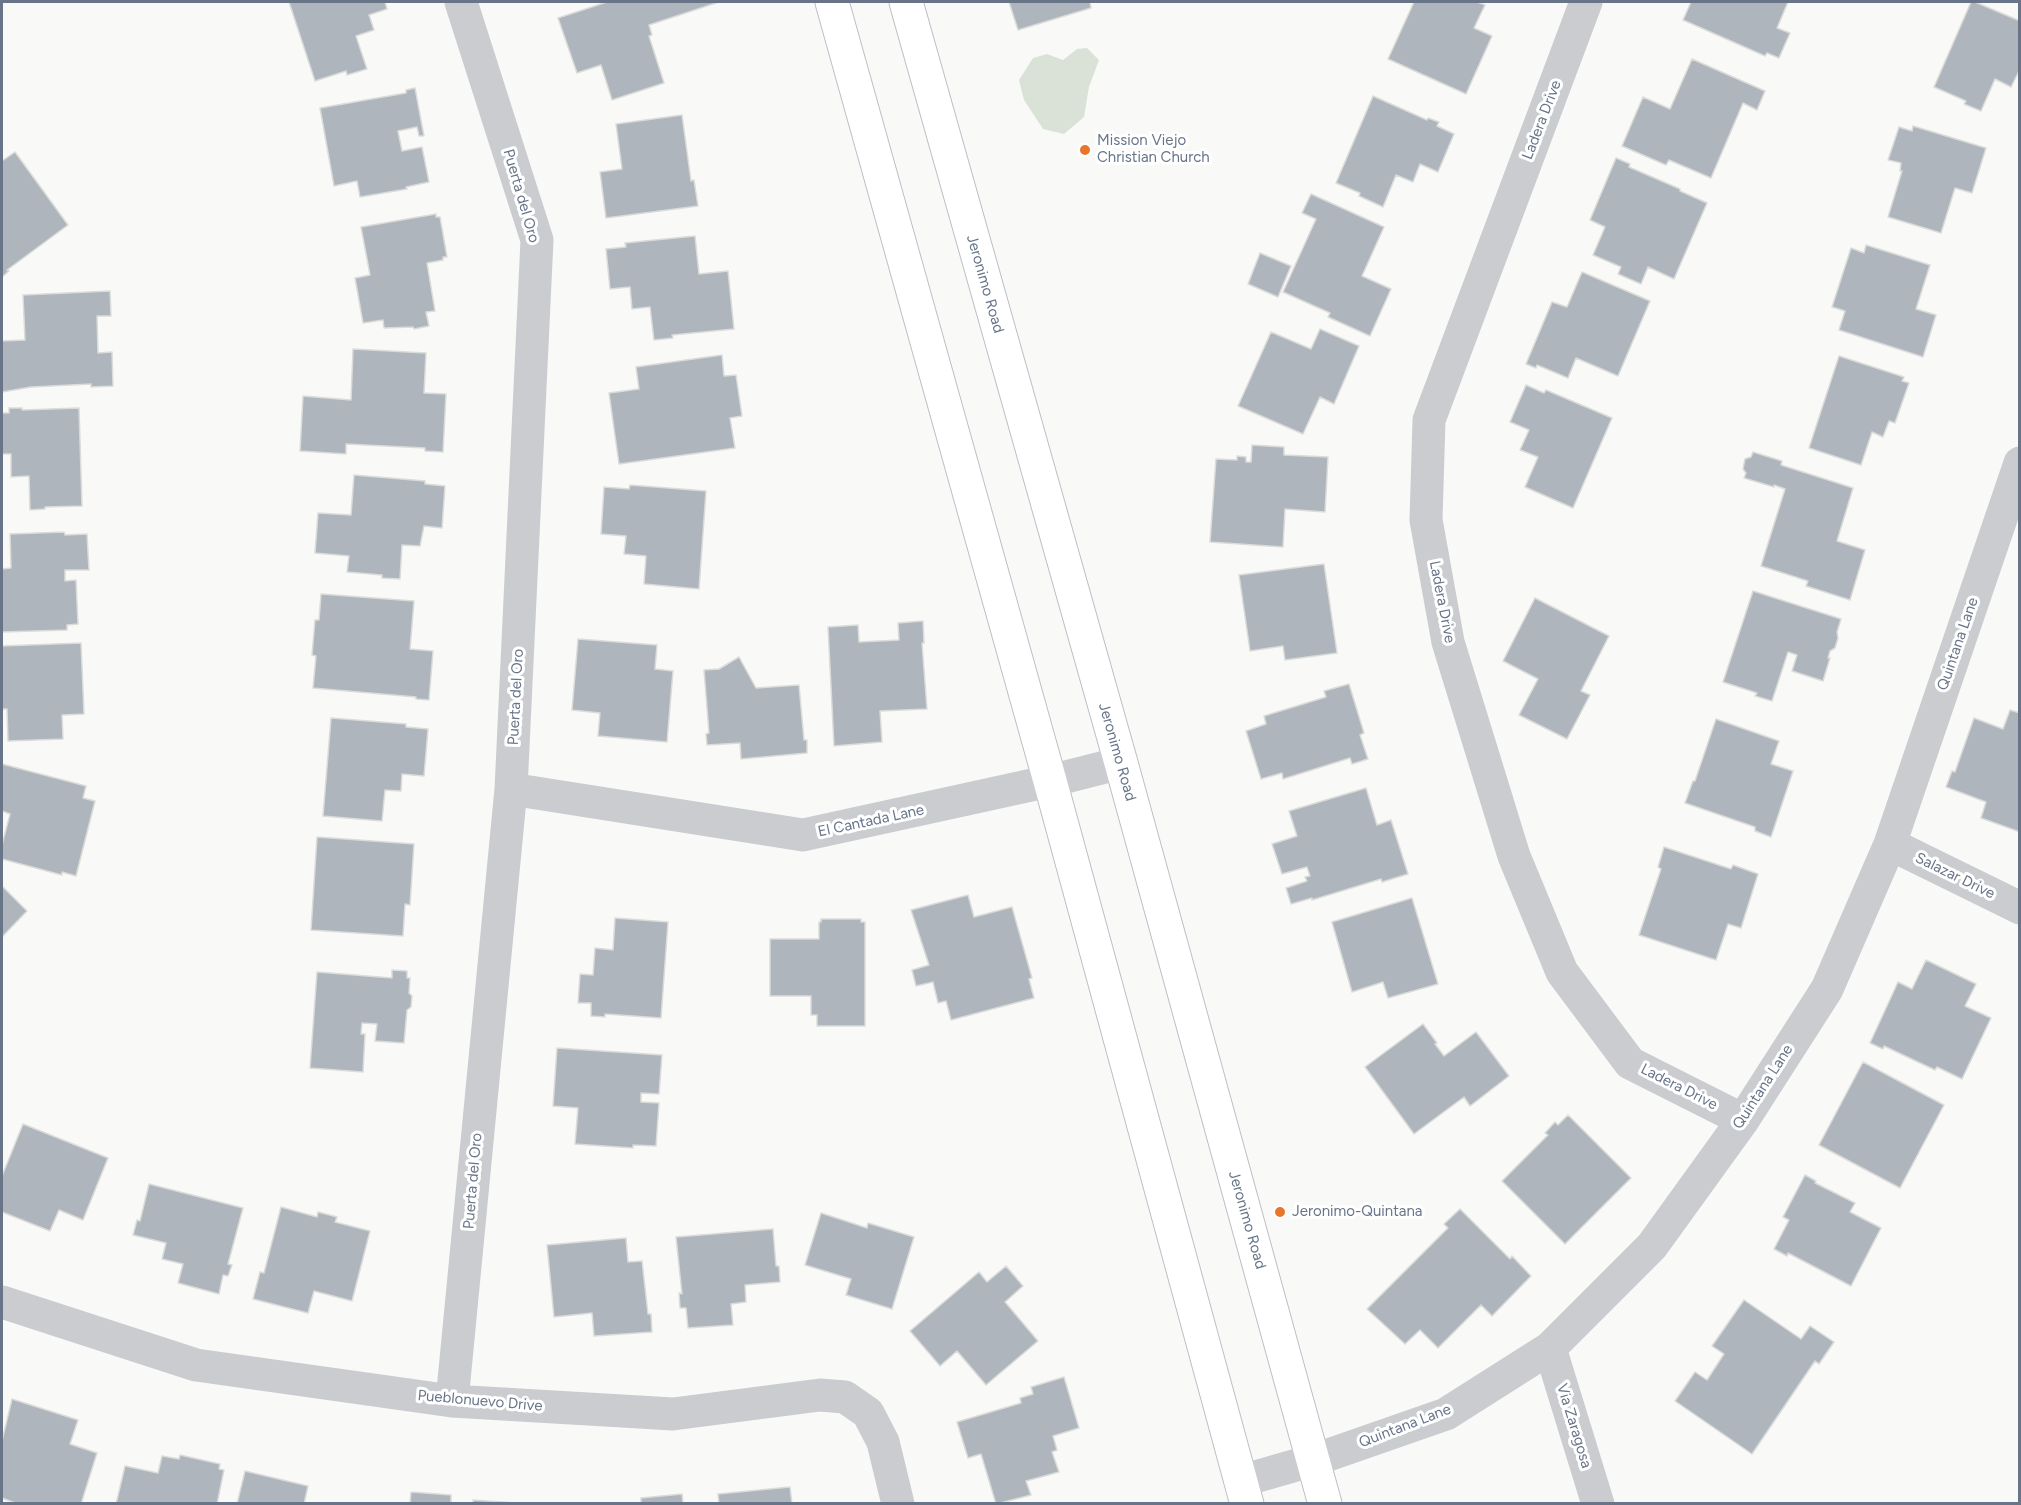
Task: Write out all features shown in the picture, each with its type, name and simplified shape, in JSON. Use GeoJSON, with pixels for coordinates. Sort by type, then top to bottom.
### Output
{"type":"FeatureCollection","features":[{"type":"Feature","properties":{"kind":"main road"},"geometry":{"type":"LineString","coordinates":[[832,2],[1050,781],[1244,1492]]}},
{"type":"Feature","properties":{"kind":"main road","name":"Jeronimo Road"},"geometry":{"type":"LineString","coordinates":[[906,2],[1121,763],[1325,1503]]}},
{"type":"Feature","properties":{"kind":"street","name":"Puerta del Oro"},"geometry":{"type":"LineString","coordinates":[[452,1401],[511,789],[537,240],[461,2]]}},
{"type":"Feature","properties":{"kind":"street","name":"Ladera Drive"},"geometry":{"type":"LineString","coordinates":[[1586,2],[1429,420],[1426,520],[1448,642],[1515,856],[1562,972],[1630,1063],[1743,1120]]}},
{"type":"Feature","properties":{"kind":"street","name":"Quintana Lane"},"geometry":{"type":"LineString","coordinates":[[1244,1492],[1314,1460],[1446,1414],[1550,1348],[1652,1245],[1743,1120],[1827,988],[1890,844],[2019,463]]}},
{"type":"Feature","properties":{"kind":"street","name":"El Cantada Lane"},"geometry":{"type":"LineString","coordinates":[[511,789],[803,835],[1050,781],[1121,763]]}},
{"type":"Feature","properties":{"kind":"street","name":"Salazar Drive"},"geometry":{"type":"LineString","coordinates":[[1890,844],[2019,908]]}},
{"type":"Feature","properties":{"kind":"street","name":"Pueblonuevo Drive"},"geometry":{"type":"LineString","coordinates":[[2,1302],[196,1365],[452,1401],[673,1414],[820,1395],[845,1397],[868,1413],[883,1442],[898,1503]]}},
{"type":"Feature","properties":{"kind":"street","name":"Via Zaragosa"},"geometry":{"type":"LineString","coordinates":[[1550,1348],[1598,1503]]}},
{"type":"Feature","properties":{"kind":"shaded area"},"geometry":{"type":"Polygon","coordinates":[[[1087,48],[1099,60],[1089,87],[1084,117],[1064,134],[1043,129],[1024,100],[1019,80],[1033,58],[1047,54],[1063,60],[1077,49],[1087,48]]]}},
{"type":"Feature","properties":{"kind":"building"},"geometry":{"type":"Polygon","coordinates":[[[289,2],[385,2],[387,9],[369,15],[374,30],[356,36],[367,69],[347,75],[346,71],[315,81],[289,2]]]}},
{"type":"Feature","properties":{"kind":"building"},"geometry":{"type":"Polygon","coordinates":[[[607,2],[719,2],[649,25],[652,35],[649,36],[664,83],[612,100],[601,65],[577,73],[558,18],[607,2]]]}},
{"type":"Feature","properties":{"kind":"building"},"geometry":{"type":"Polygon","coordinates":[[[1009,2],[1090,2],[1091,8],[1018,30],[1009,2]]]}},
{"type":"Feature","properties":{"kind":"building"},"geometry":{"type":"Polygon","coordinates":[[[1414,2],[1477,2],[1485,5],[1474,28],[1492,36],[1466,94],[1388,59],[1414,2]]]}},
{"type":"Feature","properties":{"kind":"building"},"geometry":{"type":"Polygon","coordinates":[[[1691,2],[1788,2],[1777,28],[1790,33],[1779,58],[1767,53],[1765,56],[1683,20],[1691,2]]]}},
{"type":"Feature","properties":{"kind":"building"},"geometry":{"type":"Polygon","coordinates":[[[1971,2],[2020,21],[2020,69],[2011,87],[1995,79],[1981,111],[1964,104],[1966,101],[1934,87],[1971,2]]]}},
{"type":"Feature","properties":{"kind":"building"},"geometry":{"type":"Polygon","coordinates":[[[1692,59],[1765,91],[1757,110],[1743,103],[1711,178],[1669,160],[1666,165],[1622,146],[1643,97],[1670,109],[1692,59]]]}},
{"type":"Feature","properties":{"kind":"building"},"geometry":{"type":"Polygon","coordinates":[[[415,88],[424,136],[419,136],[417,127],[398,131],[402,151],[422,147],[429,182],[406,187],[407,189],[360,197],[357,181],[334,186],[320,108],[406,93],[406,90],[415,88]]]}},
{"type":"Feature","properties":{"kind":"building"},"geometry":{"type":"Polygon","coordinates":[[[1373,96],[1427,120],[1428,118],[1439,122],[1437,126],[1454,134],[1438,172],[1420,164],[1413,182],[1396,175],[1383,207],[1359,196],[1360,193],[1336,183],[1373,96]]]}},
{"type":"Feature","properties":{"kind":"building"},"geometry":{"type":"Polygon","coordinates":[[[682,115],[691,181],[694,180],[698,206],[606,218],[600,172],[622,169],[616,124],[682,115]]]}},
{"type":"Feature","properties":{"kind":"building"},"geometry":{"type":"Polygon","coordinates":[[[1913,126],[1986,148],[1972,193],[1955,188],[1941,233],[1888,217],[1902,171],[1900,171],[1901,163],[1888,160],[1899,127],[1912,131],[1913,126]]]}},
{"type":"Feature","properties":{"kind":"building"},"geometry":{"type":"Polygon","coordinates":[[[15,152],[68,225],[7,270],[9,271],[2,277],[2,161],[15,152]]]}},
{"type":"Feature","properties":{"kind":"building"},"geometry":{"type":"Polygon","coordinates":[[[1616,158],[1630,164],[1629,167],[1707,203],[1674,279],[1648,267],[1641,284],[1618,274],[1621,267],[1593,255],[1605,227],[1590,220],[1616,158]]]}},
{"type":"Feature","properties":{"kind":"building"},"geometry":{"type":"Polygon","coordinates":[[[1311,194],[1384,227],[1362,276],[1391,289],[1370,336],[1328,317],[1330,313],[1283,292],[1316,219],[1302,213],[1311,194]]]}},
{"type":"Feature","properties":{"kind":"building"},"geometry":{"type":"Polygon","coordinates":[[[436,214],[436,217],[440,217],[447,257],[427,263],[435,311],[426,312],[429,326],[414,329],[413,327],[384,328],[383,320],[363,323],[355,278],[370,275],[361,227],[436,214]]]}},
{"type":"Feature","properties":{"kind":"building"},"geometry":{"type":"Polygon","coordinates":[[[695,236],[699,274],[728,271],[734,329],[672,335],[673,338],[654,340],[650,307],[632,309],[630,287],[610,289],[606,249],[626,247],[625,243],[695,236]]]}},
{"type":"Feature","properties":{"kind":"building"},"geometry":{"type":"Polygon","coordinates":[[[1866,245],[1930,265],[1916,309],[1936,315],[1923,357],[1839,330],[1845,311],[1832,307],[1851,248],[1864,253],[1866,245]]]}},
{"type":"Feature","properties":{"kind":"building"},"geometry":{"type":"Polygon","coordinates":[[[1260,253],[1291,266],[1278,297],[1248,284],[1260,253]]]}},
{"type":"Feature","properties":{"kind":"building"},"geometry":{"type":"Polygon","coordinates":[[[1582,272],[1650,301],[1618,376],[1576,358],[1568,378],[1537,365],[1536,368],[1526,364],[1552,302],[1567,307],[1582,272]]]}},
{"type":"Feature","properties":{"kind":"building"},"geometry":{"type":"Polygon","coordinates":[[[110,291],[111,316],[97,316],[98,353],[112,352],[113,386],[91,387],[91,384],[31,387],[2,392],[2,341],[25,340],[23,295],[110,291]]]}},
{"type":"Feature","properties":{"kind":"building"},"geometry":{"type":"Polygon","coordinates":[[[1320,329],[1359,346],[1334,404],[1320,397],[1303,434],[1238,406],[1271,332],[1311,349],[1320,329]]]}},
{"type":"Feature","properties":{"kind":"building"},"geometry":{"type":"Polygon","coordinates":[[[353,349],[426,353],[424,393],[446,394],[443,452],[425,451],[425,448],[346,444],[346,454],[300,451],[303,396],[351,400],[353,349]]]}},
{"type":"Feature","properties":{"kind":"building"},"geometry":{"type":"Polygon","coordinates":[[[722,355],[724,376],[736,375],[742,416],[730,418],[735,448],[619,464],[609,393],[639,389],[636,367],[722,355]]]}},
{"type":"Feature","properties":{"kind":"building"},"geometry":{"type":"Polygon","coordinates":[[[1839,356],[1904,377],[1902,381],[1909,383],[1895,423],[1889,421],[1883,437],[1872,432],[1861,465],[1809,448],[1839,356]]]}},
{"type":"Feature","properties":{"kind":"building"},"geometry":{"type":"Polygon","coordinates":[[[1526,385],[1544,393],[1546,390],[1612,418],[1573,508],[1525,487],[1538,457],[1520,450],[1529,430],[1510,422],[1526,385]]]}},
{"type":"Feature","properties":{"kind":"building"},"geometry":{"type":"Polygon","coordinates":[[[9,408],[22,408],[22,410],[79,408],[82,506],[45,507],[45,509],[30,510],[29,476],[11,477],[11,454],[2,454],[2,413],[9,413],[9,408]]]}},
{"type":"Feature","properties":{"kind":"building"},"geometry":{"type":"Polygon","coordinates":[[[1252,445],[1284,447],[1284,455],[1328,457],[1325,512],[1285,509],[1283,547],[1210,542],[1216,459],[1237,460],[1237,456],[1246,457],[1246,462],[1251,462],[1252,445]]]}},
{"type":"Feature","properties":{"kind":"building"},"geometry":{"type":"Polygon","coordinates":[[[1753,452],[1782,461],[1781,465],[1853,488],[1837,541],[1865,550],[1850,600],[1806,586],[1808,581],[1761,566],[1785,489],[1744,478],[1745,459],[1751,457],[1753,452]]]}},
{"type":"Feature","properties":{"kind":"building"},"geometry":{"type":"Polygon","coordinates":[[[354,475],[425,481],[425,484],[445,486],[442,528],[424,526],[420,546],[402,545],[400,579],[347,572],[349,556],[315,553],[318,513],[351,515],[354,475]]]}},
{"type":"Feature","properties":{"kind":"building"},"geometry":{"type":"Polygon","coordinates":[[[630,485],[706,491],[699,589],[644,584],[646,556],[624,554],[626,536],[601,534],[604,487],[629,489],[630,485]]]}},
{"type":"Feature","properties":{"kind":"building"},"geometry":{"type":"Polygon","coordinates":[[[64,532],[65,535],[87,534],[89,570],[65,570],[65,581],[76,580],[78,624],[67,625],[67,630],[2,632],[2,569],[11,568],[10,534],[64,532]]]}},
{"type":"Feature","properties":{"kind":"building"},"geometry":{"type":"Polygon","coordinates":[[[1324,564],[1337,653],[1285,660],[1283,646],[1250,651],[1239,575],[1324,564]]]}},
{"type":"Feature","properties":{"kind":"building"},"geometry":{"type":"Polygon","coordinates":[[[1753,591],[1841,619],[1837,632],[1838,638],[1835,648],[1830,651],[1823,681],[1792,671],[1797,655],[1788,652],[1772,701],[1755,696],[1757,693],[1723,682],[1753,591]]]}},
{"type":"Feature","properties":{"kind":"building"},"geometry":{"type":"Polygon","coordinates":[[[321,594],[414,601],[410,649],[433,651],[429,700],[313,688],[316,656],[312,655],[315,620],[319,620],[321,594]]]}},
{"type":"Feature","properties":{"kind":"building"},"geometry":{"type":"Polygon","coordinates":[[[1535,598],[1609,636],[1581,691],[1590,695],[1567,739],[1519,715],[1538,679],[1503,661],[1535,598]]]}},
{"type":"Feature","properties":{"kind":"building"},"geometry":{"type":"Polygon","coordinates":[[[923,621],[924,643],[922,643],[927,709],[880,711],[882,742],[834,746],[828,627],[858,625],[859,642],[899,640],[898,623],[923,621]]]}},
{"type":"Feature","properties":{"kind":"building"},"geometry":{"type":"Polygon","coordinates":[[[578,639],[657,645],[655,669],[673,671],[667,742],[598,736],[600,713],[572,710],[578,639]]]}},
{"type":"Feature","properties":{"kind":"building"},"geometry":{"type":"Polygon","coordinates":[[[81,643],[84,714],[62,715],[63,739],[8,741],[7,709],[2,709],[2,646],[81,643]]]}},
{"type":"Feature","properties":{"kind":"building"},"geometry":{"type":"Polygon","coordinates":[[[739,657],[756,688],[799,685],[807,753],[741,759],[740,743],[707,745],[706,734],[709,733],[704,670],[719,669],[739,657]]]}},
{"type":"Feature","properties":{"kind":"building"},"geometry":{"type":"Polygon","coordinates":[[[1349,684],[1364,733],[1360,735],[1368,759],[1352,764],[1350,758],[1283,779],[1282,773],[1261,779],[1246,731],[1266,724],[1264,716],[1326,697],[1324,691],[1349,684]]]}},
{"type":"Feature","properties":{"kind":"building"},"geometry":{"type":"Polygon","coordinates":[[[2010,710],[2020,713],[2020,832],[1981,818],[1986,802],[1946,787],[1952,771],[1955,772],[1974,718],[2003,729],[2010,710]]]}},
{"type":"Feature","properties":{"kind":"building"},"geometry":{"type":"Polygon","coordinates":[[[331,718],[406,724],[406,727],[428,729],[424,776],[402,774],[401,791],[385,790],[382,821],[323,816],[331,718]]]}},
{"type":"Feature","properties":{"kind":"building"},"geometry":{"type":"Polygon","coordinates":[[[1716,719],[1779,741],[1771,764],[1793,771],[1771,837],[1755,831],[1755,827],[1685,803],[1716,719]]]}},
{"type":"Feature","properties":{"kind":"building"},"geometry":{"type":"Polygon","coordinates":[[[2,764],[86,786],[83,798],[95,801],[76,876],[62,872],[62,875],[2,859],[2,845],[10,814],[2,811],[2,764]]]}},
{"type":"Feature","properties":{"kind":"building"},"geometry":{"type":"Polygon","coordinates":[[[1366,788],[1377,825],[1391,820],[1408,874],[1382,882],[1381,879],[1291,904],[1286,888],[1307,881],[1305,877],[1310,876],[1307,867],[1282,874],[1272,844],[1297,836],[1289,811],[1366,788]]]}},
{"type":"Feature","properties":{"kind":"building"},"geometry":{"type":"Polygon","coordinates":[[[317,837],[414,844],[410,905],[405,904],[403,936],[311,930],[317,837]]]}},
{"type":"Feature","properties":{"kind":"building"},"geometry":{"type":"Polygon","coordinates":[[[1664,847],[1731,869],[1733,865],[1758,874],[1741,928],[1728,924],[1716,960],[1639,935],[1661,869],[1658,867],[1664,847]]]}},
{"type":"Feature","properties":{"kind":"building"},"geometry":{"type":"Polygon","coordinates":[[[2,886],[27,911],[2,937],[2,886]]]}},
{"type":"Feature","properties":{"kind":"building"},"geometry":{"type":"Polygon","coordinates":[[[968,895],[974,917],[1012,907],[1032,978],[1029,979],[1034,998],[951,1020],[946,1001],[938,1003],[933,982],[916,986],[912,970],[929,965],[911,910],[968,895]]]}},
{"type":"Feature","properties":{"kind":"building"},"geometry":{"type":"Polygon","coordinates":[[[1412,898],[1438,984],[1388,998],[1383,982],[1352,992],[1332,922],[1412,898]]]}},
{"type":"Feature","properties":{"kind":"building"},"geometry":{"type":"Polygon","coordinates":[[[615,918],[668,922],[661,1018],[605,1014],[605,1017],[591,1016],[591,1003],[578,1003],[580,974],[593,975],[595,948],[613,950],[615,918]]]}},
{"type":"Feature","properties":{"kind":"building"},"geometry":{"type":"Polygon","coordinates":[[[821,919],[861,919],[861,922],[865,922],[865,1026],[817,1026],[817,1015],[811,1015],[811,996],[770,996],[770,939],[819,939],[821,919]]]}},
{"type":"Feature","properties":{"kind":"building"},"geometry":{"type":"Polygon","coordinates":[[[1926,960],[1976,984],[1965,1006],[1991,1018],[1962,1079],[1937,1067],[1935,1070],[1884,1046],[1883,1049],[1870,1043],[1898,982],[1912,989],[1926,960]]]}},
{"type":"Feature","properties":{"kind":"building"},"geometry":{"type":"Polygon","coordinates":[[[392,970],[407,971],[407,978],[410,978],[411,1007],[407,1010],[404,1043],[375,1041],[377,1024],[362,1023],[361,1034],[365,1034],[363,1072],[310,1068],[317,972],[392,978],[392,970]]]}},
{"type":"Feature","properties":{"kind":"building"},"geometry":{"type":"Polygon","coordinates":[[[1423,1024],[1444,1056],[1476,1032],[1509,1076],[1470,1106],[1464,1097],[1414,1134],[1365,1067],[1423,1024]]]}},
{"type":"Feature","properties":{"kind":"building"},"geometry":{"type":"Polygon","coordinates":[[[557,1048],[662,1055],[659,1094],[641,1093],[641,1102],[659,1103],[656,1146],[633,1145],[633,1148],[575,1144],[578,1108],[553,1106],[557,1048]]]}},
{"type":"Feature","properties":{"kind":"building"},"geometry":{"type":"Polygon","coordinates":[[[1863,1062],[1944,1105],[1900,1188],[1819,1145],[1863,1062]]]}},
{"type":"Feature","properties":{"kind":"building"},"geometry":{"type":"Polygon","coordinates":[[[1568,1115],[1631,1178],[1565,1244],[1502,1181],[1548,1135],[1545,1133],[1555,1122],[1558,1125],[1568,1115]]]}},
{"type":"Feature","properties":{"kind":"building"},"geometry":{"type":"Polygon","coordinates":[[[23,1124],[108,1158],[83,1220],[59,1210],[50,1231],[2,1212],[2,1176],[23,1124]]]}},
{"type":"Feature","properties":{"kind":"building"},"geometry":{"type":"Polygon","coordinates":[[[1805,1175],[1816,1181],[1815,1183],[1855,1203],[1850,1212],[1881,1228],[1851,1286],[1788,1253],[1787,1256],[1774,1249],[1789,1220],[1783,1217],[1805,1175]]]}},
{"type":"Feature","properties":{"kind":"building"},"geometry":{"type":"Polygon","coordinates":[[[149,1184],[243,1208],[228,1264],[232,1265],[228,1276],[223,1275],[219,1294],[178,1283],[183,1264],[162,1259],[166,1243],[133,1235],[137,1220],[140,1221],[149,1184]]]}},
{"type":"Feature","properties":{"kind":"building"},"geometry":{"type":"Polygon","coordinates":[[[281,1207],[317,1217],[318,1212],[337,1217],[335,1222],[370,1231],[352,1301],[314,1291],[308,1313],[253,1299],[260,1272],[264,1273],[281,1207]]]}},
{"type":"Feature","properties":{"kind":"building"},"geometry":{"type":"Polygon","coordinates":[[[1460,1209],[1510,1259],[1512,1256],[1531,1276],[1492,1316],[1481,1305],[1438,1348],[1420,1330],[1405,1344],[1367,1309],[1448,1228],[1444,1224],[1460,1209]]]}},
{"type":"Feature","properties":{"kind":"building"},"geometry":{"type":"Polygon","coordinates":[[[821,1213],[867,1228],[868,1223],[914,1237],[892,1309],[846,1295],[851,1279],[805,1265],[821,1213]]]}},
{"type":"Feature","properties":{"kind":"building"},"geometry":{"type":"Polygon","coordinates":[[[773,1229],[776,1266],[779,1266],[780,1282],[745,1285],[746,1302],[731,1304],[733,1325],[688,1328],[686,1308],[680,1308],[679,1293],[682,1294],[676,1237],[773,1229]]]}},
{"type":"Feature","properties":{"kind":"building"},"geometry":{"type":"Polygon","coordinates":[[[626,1238],[628,1262],[642,1261],[652,1332],[594,1336],[592,1313],[554,1317],[547,1245],[626,1238]]]}},
{"type":"Feature","properties":{"kind":"building"},"geometry":{"type":"Polygon","coordinates":[[[1006,1266],[1023,1286],[1005,1302],[1038,1341],[986,1385],[957,1351],[940,1366],[910,1331],[979,1272],[987,1282],[1006,1266]]]}},
{"type":"Feature","properties":{"kind":"building"},"geometry":{"type":"Polygon","coordinates":[[[1744,1300],[1801,1339],[1810,1326],[1834,1342],[1819,1364],[1815,1361],[1752,1454],[1675,1401],[1695,1372],[1707,1380],[1724,1354],[1712,1346],[1744,1300]]]}},
{"type":"Feature","properties":{"kind":"building"},"geometry":{"type":"Polygon","coordinates":[[[1064,1377],[1079,1428],[1053,1436],[1057,1450],[1052,1452],[1059,1472],[1026,1481],[1031,1495],[996,1504],[981,1454],[968,1458],[957,1422],[1021,1403],[1020,1398],[1033,1394],[1031,1387],[1064,1377]]]}},
{"type":"Feature","properties":{"kind":"building"},"geometry":{"type":"Polygon","coordinates":[[[12,1399],[78,1420],[70,1444],[97,1453],[81,1504],[18,1504],[2,1498],[2,1441],[12,1399]]]}},
{"type":"Feature","properties":{"kind":"building"},"geometry":{"type":"Polygon","coordinates":[[[180,1455],[220,1464],[219,1469],[224,1470],[217,1504],[116,1504],[125,1466],[158,1473],[162,1456],[179,1459],[180,1455]]]}},
{"type":"Feature","properties":{"kind":"building"},"geometry":{"type":"Polygon","coordinates":[[[245,1471],[308,1486],[304,1504],[237,1504],[245,1471]]]}},
{"type":"Feature","properties":{"kind":"building"},"geometry":{"type":"Polygon","coordinates":[[[790,1487],[792,1504],[719,1504],[718,1494],[790,1487]]]}},
{"type":"Feature","properties":{"kind":"building"},"geometry":{"type":"Polygon","coordinates":[[[411,1492],[451,1495],[451,1504],[410,1504],[411,1492]]]}},
{"type":"Feature","properties":{"kind":"building"},"geometry":{"type":"Polygon","coordinates":[[[682,1494],[683,1504],[641,1504],[641,1498],[682,1494]]]}},
{"type":"Feature","properties":{"kind":"building"},"geometry":{"type":"Polygon","coordinates":[[[473,1500],[531,1504],[473,1504],[473,1500]]]}},
{"type":"Feature","properties":{"kind":"place","name":"Mission Viejo Christian Church"},"geometry":{"type":"Point","coordinates":[1085,150]}},
{"type":"Feature","properties":{"kind":"place","name":"Jeronimo-Quintana"},"geometry":{"type":"Point","coordinates":[1280,1212]}}]}
